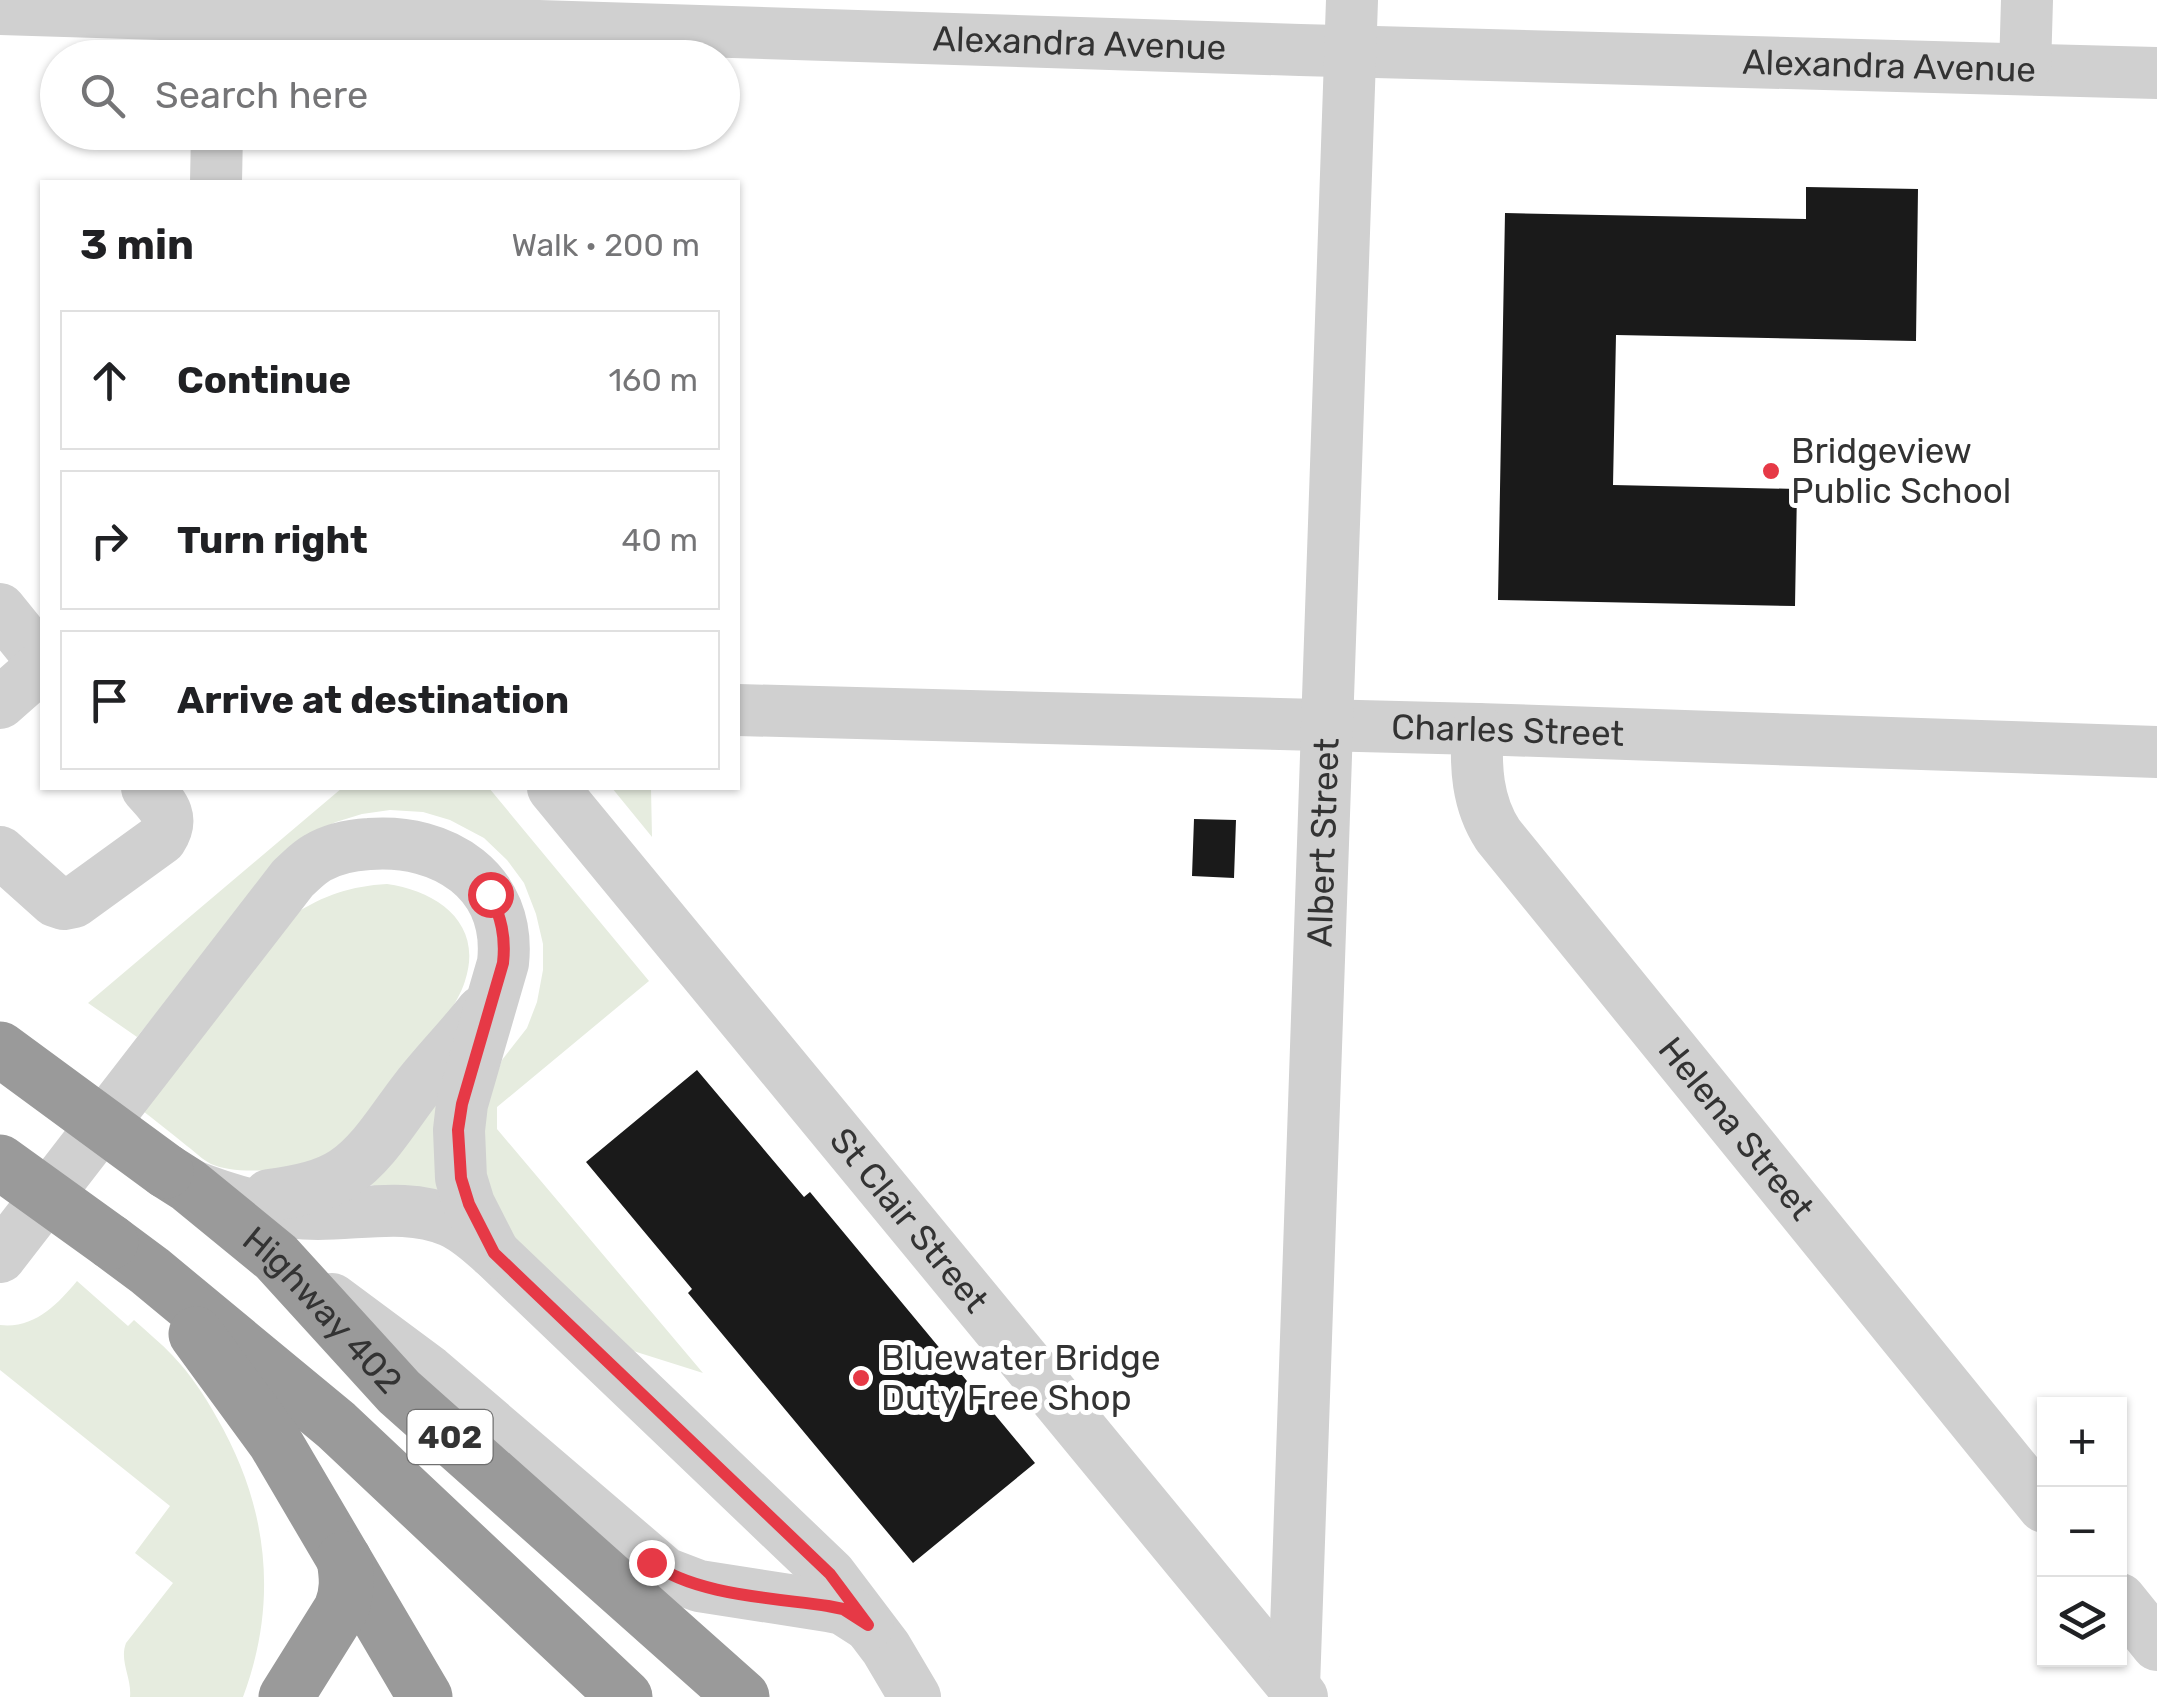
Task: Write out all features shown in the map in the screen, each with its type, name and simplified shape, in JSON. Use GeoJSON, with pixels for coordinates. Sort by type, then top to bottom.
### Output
{"type":"FeatureCollection","features":[{"type":"Feature","properties":{"kind":"highway","name":"402"},"geometry":{"type":"LineString","coordinates":[[0,1050],[190,1184]]}},
{"type":"Feature","properties":{"kind":"highway","name":"402"},"geometry":{"type":"LineString","coordinates":[[0,1162],[130,1257],[336,1425],[485,1566],[601,1691]]}},
{"type":"Feature","properties":{"kind":"highway","name":"Highway 402"},"geometry":{"type":"LineString","coordinates":[[190,1184],[276,1257],[399,1392],[742,1697]]}},
{"type":"Feature","properties":{"kind":"highway"},"geometry":{"type":"LineString","coordinates":[[130,1257],[274,1442],[366,1596],[392,1673],[410,1693]]}},
{"type":"Feature","properties":{"kind":"highway"},"geometry":{"type":"LineString","coordinates":[[286,1697],[341,1609],[348,1581],[366,1596],[368,1630],[363,1646],[331,1697]]}},
{"type":"Feature","properties":{"kind":"street","name":"Albert Street"},"geometry":{"type":"LineString","coordinates":[[1298,1692],[1352,0]]}},
{"type":"Feature","properties":{"kind":"street"},"geometry":{"type":"LineString","coordinates":[[2025,68],[2027,0]]}},
{"type":"Feature","properties":{"kind":"street","name":"Alexandra Avenue"},"geometry":{"type":"LineString","coordinates":[[0,10],[220,25],[2157,73]]}},
{"type":"Feature","properties":{"kind":"street"},"geometry":{"type":"LineString","coordinates":[[216,180],[217,150]]}},
{"type":"Feature","properties":{"kind":"street"},"geometry":{"type":"LineString","coordinates":[[0,609],[40,661]]}},
{"type":"Feature","properties":{"kind":"street"},"geometry":{"type":"LineString","coordinates":[[0,703],[40,666]]}},
{"type":"Feature","properties":{"kind":"street","name":"Charles Street"},"geometry":{"type":"LineString","coordinates":[[740,710],[2157,752]]}},
{"type":"Feature","properties":{"kind":"street","name":"Helena Street"},"geometry":{"type":"LineString","coordinates":[[1478,729],[1480,793],[1498,835],[2037,1498]]}},
{"type":"Feature","properties":{"kind":"street"},"geometry":{"type":"LineString","coordinates":[[0,852],[55,901],[74,902],[161,839],[168,823],[166,813],[149,790]]}},
{"type":"Feature","properties":{"kind":"street","name":"St Clair Street"},"geometry":{"type":"LineString","coordinates":[[556,790],[1298,1692]]}},
{"type":"Feature","properties":{"kind":"street"},"geometry":{"type":"LineString","coordinates":[[0,1257],[293,878],[319,856],[360,844],[425,849],[465,868],[490,894],[503,927],[505,945],[500,979],[462,1104],[458,1130],[461,1178],[469,1204],[494,1253]]}},
{"type":"Feature","properties":{"kind":"street"},"geometry":{"type":"LineString","coordinates":[[190,1184],[242,1197],[294,1192],[342,1174],[364,1157],[480,1014],[500,979]]}},
{"type":"Feature","properties":{"kind":"street"},"geometry":{"type":"LineString","coordinates":[[190,1184],[260,1208],[296,1213],[409,1211],[433,1215],[467,1230],[830,1574],[886,1648],[915,1697]]}},
{"type":"Feature","properties":{"kind":"street"},"geometry":{"type":"LineString","coordinates":[[276,1257],[429,1371],[665,1573],[699,1586],[843,1609],[868,1625]]}},
{"type":"Feature","properties":{"kind":"street"},"geometry":{"type":"LineString","coordinates":[[2127,1608],[2157,1646]]}},
{"type":"Feature","properties":{"kind":"shaded area"},"geometry":{"type":"Polygon","coordinates":[[[340,790],[491,790],[649,981],[497,1107],[497,1129],[703,1373],[627,1349],[518,1250],[491,1202],[478,1126],[502,1060],[527,1028],[537,1002],[543,944],[524,883],[484,838],[450,820],[423,812],[390,810],[336,822],[307,836],[282,859],[137,1037],[88,1003],[340,790]]]}},
{"type":"Feature","properties":{"kind":"shaded area"},"geometry":{"type":"Polygon","coordinates":[[[614,790],[651,790],[652,837],[614,790]]]}},
{"type":"Feature","properties":{"kind":"shaded area"},"geometry":{"type":"Polygon","coordinates":[[[387,884],[423,894],[452,913],[468,942],[469,960],[461,992],[447,1015],[351,1139],[331,1155],[289,1167],[255,1171],[223,1168],[205,1160],[139,1108],[293,915],[338,893],[387,884]]]}},
{"type":"Feature","properties":{"kind":"shaded area"},"geometry":{"type":"Polygon","coordinates":[[[442,1085],[444,1187],[424,1200],[357,1181],[442,1085]]]}},
{"type":"Feature","properties":{"kind":"shaded area"},"geometry":{"type":"Polygon","coordinates":[[[77,1281],[128,1326],[134,1320],[186,1371],[217,1418],[248,1485],[263,1554],[264,1590],[254,1661],[243,1697],[130,1697],[126,1643],[173,1583],[135,1553],[170,1506],[0,1370],[0,1325],[34,1319],[53,1307],[77,1281]]]}},
{"type":"Feature","properties":{"kind":"building","name":"Bridgeview Public School"},"geometry":{"type":"Polygon","coordinates":[[[1806,187],[1918,189],[1916,341],[1616,335],[1613,485],[1797,489],[1795,606],[1498,600],[1505,213],[1806,219],[1806,187]]]}},
{"type":"Feature","properties":{"kind":"building"},"geometry":{"type":"Polygon","coordinates":[[[1194,819],[1236,820],[1234,878],[1192,876],[1194,819]]]}},
{"type":"Feature","properties":{"kind":"building","name":"Bluewater Bridge Duty Free Shop"},"geometry":{"type":"Polygon","coordinates":[[[697,1070],[804,1197],[810,1192],[1035,1463],[913,1563],[688,1293],[692,1289],[586,1162],[697,1070]]]}},
{"type":"Feature","properties":{"kind":"place","name":"Bridgeview Public School"},"geometry":{"type":"Point","coordinates":[1771,471]}},
{"type":"Feature","properties":{"kind":"place","name":"Bluewater Bridge Duty Free Shop"},"geometry":{"type":"Point","coordinates":[861,1378]}},
{"type":"Feature","properties":{"kind":"route"},"geometry":{"type":"LineString","coordinates":[[490,894],[503,927],[503,963],[462,1104],[458,1150],[469,1204],[494,1253],[830,1574],[868,1625],[843,1609],[699,1586],[665,1573],[651,1562]]}}]}
